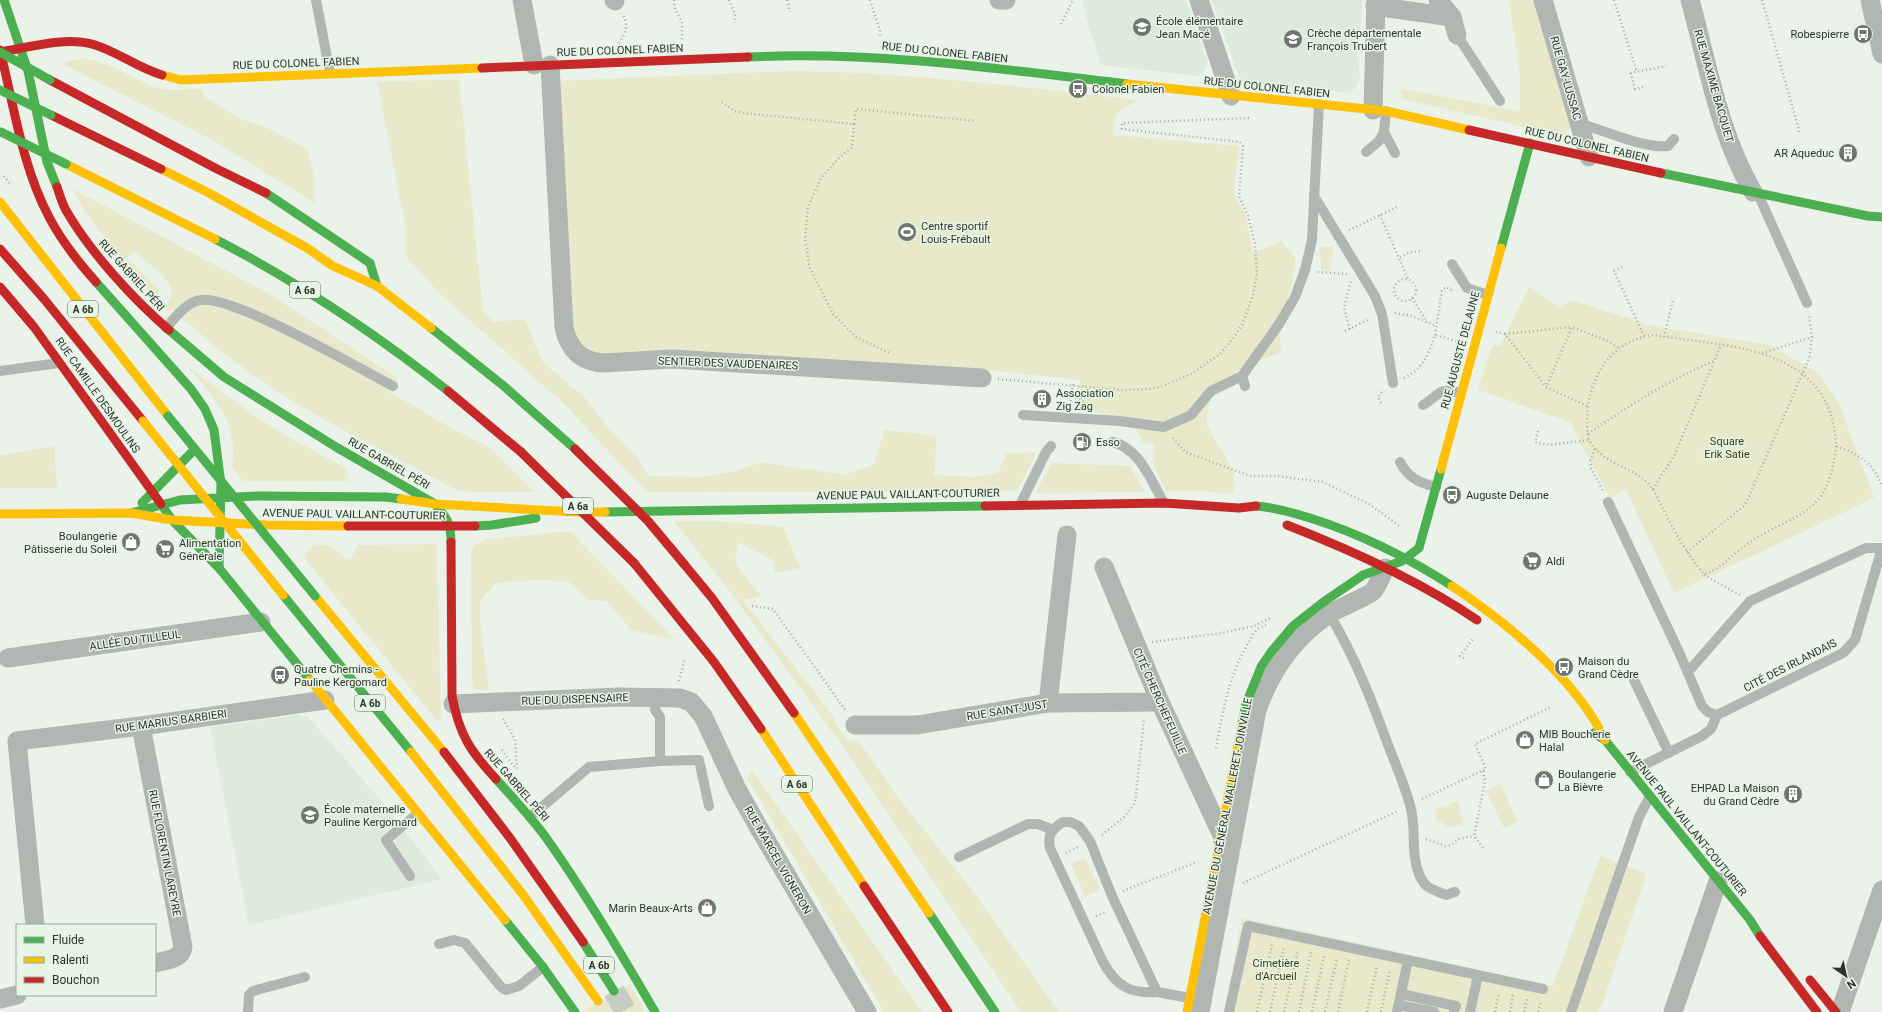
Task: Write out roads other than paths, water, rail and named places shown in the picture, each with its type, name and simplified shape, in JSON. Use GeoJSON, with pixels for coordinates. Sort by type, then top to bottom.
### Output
{"type":"FeatureCollection","features":[{"type":"Feature","properties":{"kind":"main road","name":"RUE GABRIEL PÉRI"},"geometry":{"type":"LineString","coordinates":[[4,0],[28,71],[47,162],[66,211],[94,252],[148,313],[230,381],[336,447],[435,504],[445,515],[451,527],[453,704],[456,719],[461,732],[476,757],[530,817],[547,840],[625,960],[655,1012]]}},
{"type":"Feature","properties":{"kind":"main road","name":"RUE DU COLONEL FABIEN"},"geometry":{"type":"LineString","coordinates":[[0,51],[50,44],[95,44],[160,76],[181,80],[789,55],[859,56],[931,61],[1231,96],[1379,111],[1868,216],[1882,217]]}},
{"type":"Feature","properties":{"kind":"main road"},"geometry":{"type":"LineString","coordinates":[[0,51],[50,80],[217,169],[260,188],[370,263],[377,286]]}},
{"type":"Feature","properties":{"kind":"main road"},"geometry":{"type":"LineString","coordinates":[[0,51],[30,172],[49,218],[68,247],[94,280],[191,389],[205,409],[214,430],[219,458],[221,498],[218,568]]}},
{"type":"Feature","properties":{"kind":"main road"},"geometry":{"type":"LineString","coordinates":[[0,90],[207,192],[307,248],[333,266],[377,286],[505,387],[575,449],[648,521],[712,598],[772,680],[995,1012]]}},
{"type":"Feature","properties":{"kind":"main road","name":"A 6a"},"geometry":{"type":"LineString","coordinates":[[0,132],[245,255],[330,306],[372,334],[443,387],[521,452],[634,563],[714,662],[743,702],[948,1012]]}},
{"type":"Feature","properties":{"kind":"main road","name":"RUE AUGUSTE DELAUNE"},"geometry":{"type":"LineString","coordinates":[[1406,559],[1418,548],[1530,143]]}},
{"type":"Feature","properties":{"kind":"main road","name":"A 6b"},"geometry":{"type":"LineString","coordinates":[[0,202],[168,416],[402,701],[535,872],[583,939],[614,991]]}},
{"type":"Feature","properties":{"kind":"main road","name":"A 6b"},"geometry":{"type":"LineString","coordinates":[[0,249],[44,299],[493,855],[564,950],[598,1001]]}},
{"type":"Feature","properties":{"kind":"main road","name":"RUE CAMILLE DESMOULINS"},"geometry":{"type":"LineString","coordinates":[[0,287],[34,327],[61,363],[172,520]]}},
{"type":"Feature","properties":{"kind":"main road"},"geometry":{"type":"LineString","coordinates":[[131,514],[214,430]]}},
{"type":"Feature","properties":{"kind":"main road"},"geometry":{"type":"LineString","coordinates":[[373,467],[385,485],[385,501]]}},
{"type":"Feature","properties":{"kind":"main road"},"geometry":{"type":"LineString","coordinates":[[220,523],[256,496]]}},
{"type":"Feature","properties":{"kind":"main road","name":"AVENUE PAUL VAILLANT-COUTURIER"},"geometry":{"type":"LineString","coordinates":[[131,514],[180,500],[256,496],[385,501],[576,512],[1164,503],[1200,504],[1240,508],[1257,506],[1328,523],[1369,540],[1406,559],[1466,595],[1488,611],[1516,635],[1567,684],[1598,722],[1605,740]]}},
{"type":"Feature","properties":{"kind":"main road","name":"AVENUE PAUL VAILLANT-COUTURIER"},"geometry":{"type":"LineString","coordinates":[[1240,508],[1265,517]]}},
{"type":"Feature","properties":{"kind":"main road","name":"AVENUE PAUL VAILLANT-COUTURIER"},"geometry":{"type":"LineString","coordinates":[[0,514],[131,514],[172,520],[220,523],[451,527],[492,525],[576,512]]}},
{"type":"Feature","properties":{"kind":"main road"},"geometry":{"type":"LineString","coordinates":[[329,526],[349,520],[373,516]]}},
{"type":"Feature","properties":{"kind":"main road"},"geometry":{"type":"LineString","coordinates":[[172,520],[218,568],[543,967],[575,1012]]}},
{"type":"Feature","properties":{"kind":"main road"},"geometry":{"type":"LineString","coordinates":[[1280,522],[1324,539],[1385,568],[1442,598],[1483,624]]}},
{"type":"Feature","properties":{"kind":"main road","name":"AVENUE DU GÉNÉRAL MALLERET-JOINVILLE"},"geometry":{"type":"LineString","coordinates":[[1187,1012],[1195,1005],[1221,833],[1246,704],[1254,682],[1266,659],[1282,636],[1310,611],[1364,575],[1406,559]]}},
{"type":"Feature","properties":{"kind":"main road","name":"AVENUE PAUL VAILLANT-COUTURIER"},"geometry":{"type":"LineString","coordinates":[[1587,726],[1605,740],[1750,920],[1768,948],[1816,1012]]}},
{"type":"Feature","properties":{"kind":"main road","name":"AVENUE PAUL VAILLANT-COUTURIER"},"geometry":{"type":"LineString","coordinates":[[1750,920],[1778,944]]}},
{"type":"Feature","properties":{"kind":"main road"},"geometry":{"type":"LineString","coordinates":[[1804,974],[1836,1012]]}},
{"type":"Feature","properties":{"kind":"street","name":"SENTIER DES VAUDENAIRES"},"geometry":{"type":"LineString","coordinates":[[522,0],[542,65],[564,328],[566,339],[581,357],[596,363],[672,359],[982,378]]}},
{"type":"Feature","properties":{"kind":"street"},"geometry":{"type":"LineString","coordinates":[[999,0],[1006,0]]}},
{"type":"Feature","properties":{"kind":"street"},"geometry":{"type":"LineString","coordinates":[[1199,0],[1231,96]]}},
{"type":"Feature","properties":{"kind":"street"},"geometry":{"type":"LineString","coordinates":[[1438,0],[1452,17],[1457,35]]}},
{"type":"Feature","properties":{"kind":"street","name":"RUE GAY-LUSSAC"},"geometry":{"type":"LineString","coordinates":[[1543,0],[1589,157]]}},
{"type":"Feature","properties":{"kind":"street","name":"RUE MAXIME BACQUET"},"geometry":{"type":"LineString","coordinates":[[1690,0],[1727,139],[1743,175],[1755,192]]}},
{"type":"Feature","properties":{"kind":"street"},"geometry":{"type":"LineString","coordinates":[[1870,0],[1882,54]]}},
{"type":"Feature","properties":{"kind":"street"},"geometry":{"type":"LineString","coordinates":[[1379,111],[1376,3],[1452,17]]}},
{"type":"Feature","properties":{"kind":"street"},"geometry":{"type":"LineString","coordinates":[[1048,703],[1067,535]]}},
{"type":"Feature","properties":{"kind":"street","name":"CITÉ CHERCHEFEUILLE"},"geometry":{"type":"LineString","coordinates":[[1104,567],[1136,648],[1152,707],[1221,833]]}},
{"type":"Feature","properties":{"kind":"street","name":"AVENUE DU GÉNÉRAL MALLERET-JOINVILLE"},"geometry":{"type":"LineString","coordinates":[[1195,1005],[1223,892],[1257,710],[1264,691],[1280,661],[1306,631],[1329,614],[1374,591],[1385,568]]}},
{"type":"Feature","properties":{"kind":"street","name":"ALLÉE DU TILLEUL"},"geometry":{"type":"LineString","coordinates":[[8,658],[261,622]]}},
{"type":"Feature","properties":{"kind":"street","name":"RUE DU DISPENSAIRE"},"geometry":{"type":"LineString","coordinates":[[453,704],[655,697],[680,698],[691,702],[695,706]]}},
{"type":"Feature","properties":{"kind":"street","name":"RUE MARIUS BARBIERI"},"geometry":{"type":"LineString","coordinates":[[35,924],[17,741],[141,726],[325,700]]}},
{"type":"Feature","properties":{"kind":"street","name":"RUE SAINT-JUST"},"geometry":{"type":"LineString","coordinates":[[852,720],[917,725],[1048,703],[1152,707]]}},
{"type":"Feature","properties":{"kind":"street","name":"RUE MARCEL VIGNERON"},"geometry":{"type":"LineString","coordinates":[[695,706],[703,716],[738,789],[759,828],[867,1012]]}},
{"type":"Feature","properties":{"kind":"street","name":"RUE FLORENTIN LAREYRE"},"geometry":{"type":"LineString","coordinates":[[141,726],[183,947],[182,951],[176,957],[156,962]]}},
{"type":"Feature","properties":{"kind":"street"},"geometry":{"type":"LineString","coordinates":[[1673,1012],[1718,881]]}},
{"type":"Feature","properties":{"kind":"street"},"geometry":{"type":"LineString","coordinates":[[1840,1012],[1882,890]]}},
{"type":"Feature","properties":{"kind":"street"},"geometry":{"type":"LineString","coordinates":[[0,999],[16,995]]}},
{"type":"Feature","properties":{"kind":"lane"},"geometry":{"type":"LineString","coordinates":[[316,0],[330,73]]}},
{"type":"Feature","properties":{"kind":"lane"},"geometry":{"type":"LineString","coordinates":[[1457,35],[1500,101]]}},
{"type":"Feature","properties":{"kind":"lane"},"geometry":{"type":"LineString","coordinates":[[1023,415],[1120,421],[1164,427],[1191,415],[1211,391],[1244,381],[1295,297],[1305,270],[1312,240],[1319,104]]}},
{"type":"Feature","properties":{"kind":"lane"},"geometry":{"type":"LineString","coordinates":[[1379,111],[1384,132],[1395,153]]}},
{"type":"Feature","properties":{"kind":"lane"},"geometry":{"type":"LineString","coordinates":[[1579,123],[1632,140],[1658,146],[1668,146],[1674,139]]}},
{"type":"Feature","properties":{"kind":"lane"},"geometry":{"type":"LineString","coordinates":[[1366,152],[1379,141],[1384,132]]}},
{"type":"Feature","properties":{"kind":"lane"},"geometry":{"type":"LineString","coordinates":[[1755,192],[1807,303]]}},
{"type":"Feature","properties":{"kind":"lane"},"geometry":{"type":"LineString","coordinates":[[1314,196],[1375,296],[1382,314],[1393,383]]}},
{"type":"Feature","properties":{"kind":"lane"},"geometry":{"type":"LineString","coordinates":[[1452,264],[1467,288],[1488,295]]}},
{"type":"Feature","properties":{"kind":"lane"},"geometry":{"type":"LineString","coordinates":[[166,328],[178,314],[192,304],[199,300],[214,300],[286,330],[393,386]]}},
{"type":"Feature","properties":{"kind":"lane"},"geometry":{"type":"LineString","coordinates":[[0,371],[61,363]]}},
{"type":"Feature","properties":{"kind":"lane"},"geometry":{"type":"LineString","coordinates":[[1423,405],[1440,391],[1446,389],[1460,394]]}},
{"type":"Feature","properties":{"kind":"lane"},"geometry":{"type":"LineString","coordinates":[[1112,442],[1126,447],[1138,459],[1164,503]]}},
{"type":"Feature","properties":{"kind":"lane"},"geometry":{"type":"LineString","coordinates":[[1020,505],[1046,452],[1051,446]]}},
{"type":"Feature","properties":{"kind":"lane"},"geometry":{"type":"LineString","coordinates":[[1400,462],[1405,472],[1420,483],[1436,487]]}},
{"type":"Feature","properties":{"kind":"lane"},"geometry":{"type":"LineString","coordinates":[[1608,502],[1688,672],[1702,706],[1708,712],[1717,714],[1711,729],[1702,736],[1630,772]]}},
{"type":"Feature","properties":{"kind":"lane","name":"CITÉ DES IRLANDAIS"},"geometry":{"type":"LineString","coordinates":[[1688,672],[1750,601],[1866,548],[1882,548],[1855,640],[1843,653],[1717,714]]}},
{"type":"Feature","properties":{"kind":"lane"},"geometry":{"type":"LineString","coordinates":[[1329,614],[1338,629],[1374,707],[1410,805],[1415,823],[1415,862],[1425,886],[1446,895],[1455,892]]}},
{"type":"Feature","properties":{"kind":"lane"},"geometry":{"type":"LineString","coordinates":[[1634,680],[1669,753]]}},
{"type":"Feature","properties":{"kind":"lane"},"geometry":{"type":"LineString","coordinates":[[655,697],[655,710],[660,717],[660,761]]}},
{"type":"Feature","properties":{"kind":"lane"},"geometry":{"type":"LineString","coordinates":[[530,817],[589,767],[660,761],[699,760],[709,806]]}},
{"type":"Feature","properties":{"kind":"lane"},"geometry":{"type":"LineString","coordinates":[[1571,1012],[1639,817],[1650,796]]}},
{"type":"Feature","properties":{"kind":"lane"},"geometry":{"type":"LineString","coordinates":[[410,876],[386,840],[417,814]]}},
{"type":"Feature","properties":{"kind":"lane"},"geometry":{"type":"LineString","coordinates":[[1157,992],[1112,896],[1090,842],[1081,828],[1072,823],[1063,822],[1053,830],[1049,841],[1052,853],[1102,962],[1110,975],[1118,983],[1127,988],[1144,993],[1157,992],[1195,1005]]}},
{"type":"Feature","properties":{"kind":"lane"},"geometry":{"type":"LineString","coordinates":[[959,857],[1028,824],[1038,824],[1053,830]]}},
{"type":"Feature","properties":{"kind":"lane"},"geometry":{"type":"LineString","coordinates":[[1229,1012],[1248,926],[1543,989]]}},
{"type":"Feature","properties":{"kind":"lane"},"geometry":{"type":"LineString","coordinates":[[439,944],[454,940],[459,940],[465,943],[501,987],[506,990],[519,986],[543,967]]}},
{"type":"Feature","properties":{"kind":"lane"},"geometry":{"type":"LineString","coordinates":[[1408,960],[1398,1008],[1434,1012]]}},
{"type":"Feature","properties":{"kind":"lane"},"geometry":{"type":"LineString","coordinates":[[1470,1012],[1478,975]]}},
{"type":"Feature","properties":{"kind":"lane"},"geometry":{"type":"LineString","coordinates":[[248,1012],[250,995],[253,991],[305,977]]}},
{"type":"Feature","properties":{"kind":"lane"},"geometry":{"type":"LineString","coordinates":[[1401,994],[1456,1006],[1454,1012]]}},
{"type":"Feature","properties":{"kind":"tunnel"},"geometry":{"type":"LineString","coordinates":[[614,991],[626,1012]]}},
{"type":"Feature","properties":{"kind":"place","name":"École élémentaire Jean Macé"},"geometry":{"type":"Point","coordinates":[1142,27]}},
{"type":"Feature","properties":{"kind":"place","name":"Robespierre"},"geometry":{"type":"Point","coordinates":[1863,34]}},
{"type":"Feature","properties":{"kind":"place","name":"Crèche départementale François Trubert"},"geometry":{"type":"Point","coordinates":[1293,39]}},
{"type":"Feature","properties":{"kind":"place","name":"Colonel Fabien"},"geometry":{"type":"Point","coordinates":[1078,89]}},
{"type":"Feature","properties":{"kind":"place","name":"AR Aqueduc"},"geometry":{"type":"Point","coordinates":[1848,153]}},
{"type":"Feature","properties":{"kind":"place","name":"Centre sportif Louis-Frébault"},"geometry":{"type":"Point","coordinates":[907,232]}},
{"type":"Feature","properties":{"kind":"place","name":"Association Zig Zag"},"geometry":{"type":"Point","coordinates":[1042,399]}},
{"type":"Feature","properties":{"kind":"place","name":"Esso"},"geometry":{"type":"Point","coordinates":[1082,442]}},
{"type":"Feature","properties":{"kind":"place","name":"Auguste Delaune"},"geometry":{"type":"Point","coordinates":[1452,495]}},
{"type":"Feature","properties":{"kind":"place","name":"Boulangerie Pâtisserie du Soleil"},"geometry":{"type":"Point","coordinates":[131,542]}},
{"type":"Feature","properties":{"kind":"place","name":"Alimentation Générale"},"geometry":{"type":"Point","coordinates":[165,549]}},
{"type":"Feature","properties":{"kind":"place","name":"Aldi"},"geometry":{"type":"Point","coordinates":[1532,561]}},
{"type":"Feature","properties":{"kind":"place","name":"Maison du Grand Cèdre"},"geometry":{"type":"Point","coordinates":[1564,667]}},
{"type":"Feature","properties":{"kind":"place","name":"Quatre Chemins - Pauline Kergomard"},"geometry":{"type":"Point","coordinates":[280,675]}},
{"type":"Feature","properties":{"kind":"place","name":"MIB Boucherie Halal"},"geometry":{"type":"Point","coordinates":[1525,740]}},
{"type":"Feature","properties":{"kind":"place","name":"Boulangerie La Bièvre"},"geometry":{"type":"Point","coordinates":[1544,780]}},
{"type":"Feature","properties":{"kind":"place","name":"EHPAD La Maison du Grand Cèdre"},"geometry":{"type":"Point","coordinates":[1793,794]}},
{"type":"Feature","properties":{"kind":"place","name":"École maternelle Pauline Kergomard"},"geometry":{"type":"Point","coordinates":[310,815]}},
{"type":"Feature","properties":{"kind":"place","name":"Marin Beaux-Arts"},"geometry":{"type":"Point","coordinates":[707,908]}},
{"type":"Feature","properties":{"kind":"park label","name":"Square Erik Satie"},"geometry":{"type":"Point","coordinates":[1727,447]}},
{"type":"Feature","properties":{"kind":"park label","name":"Cimetière d'Arcueil"},"geometry":{"type":"Point","coordinates":[1276,969]}}]}
